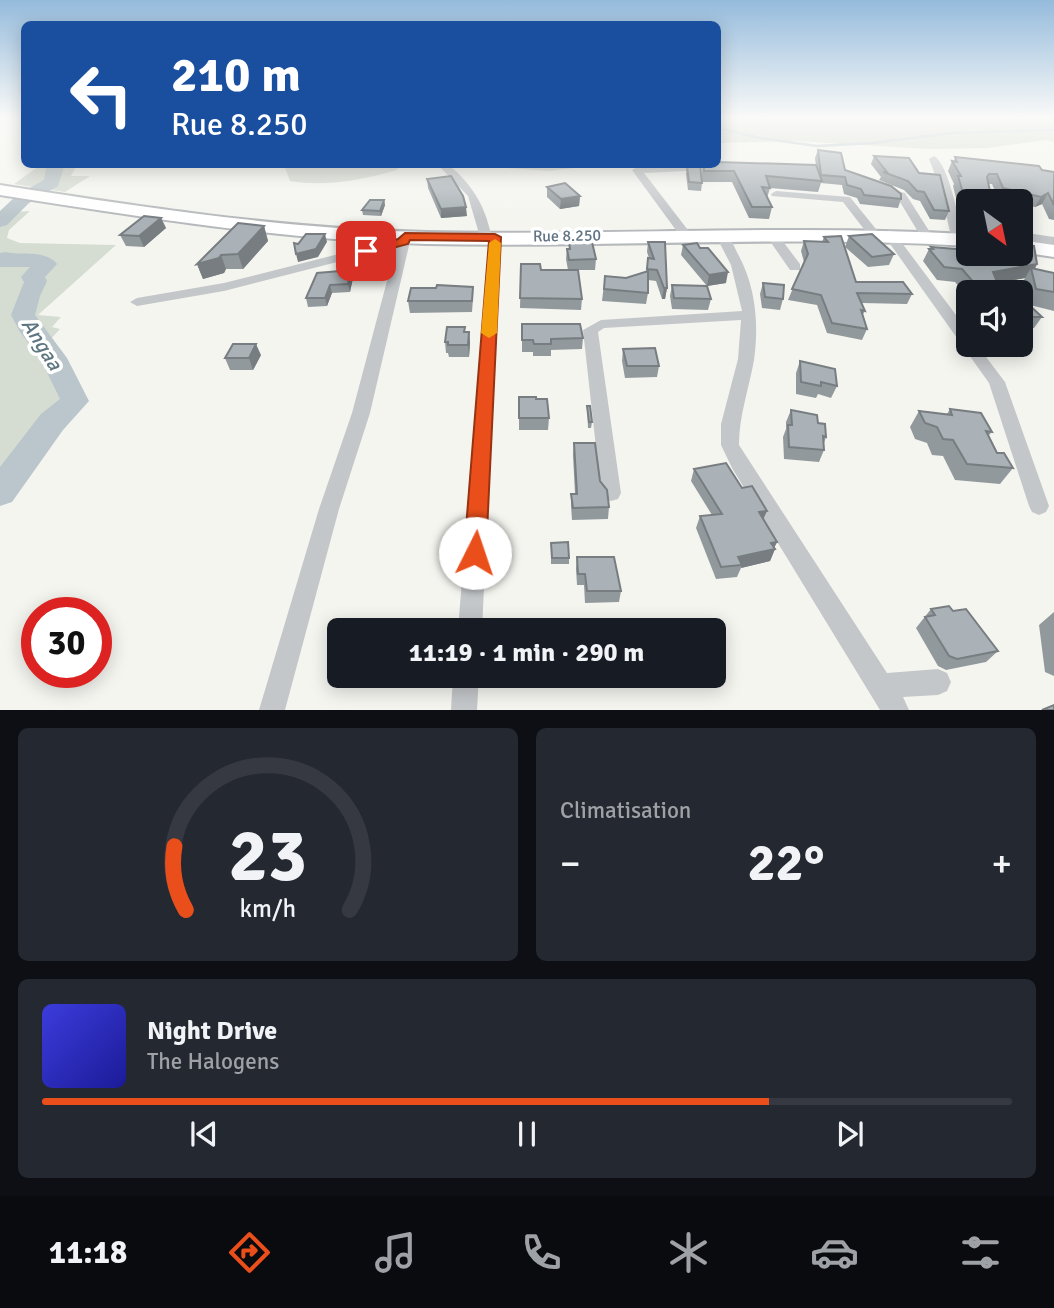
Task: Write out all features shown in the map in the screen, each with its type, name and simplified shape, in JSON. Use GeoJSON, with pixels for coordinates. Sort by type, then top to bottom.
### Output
{"type":"FeatureCollection","features":[{"type":"Feature","properties":{"kind":"highway","name":"Rue 8.250"},"geometry":{"type":"LineString","coordinates":[[0,190],[219,221],[404,239],[881,234],[956,239]]}},
{"type":"Feature","properties":{"kind":"highway"},"geometry":{"type":"LineString","coordinates":[[1033,248],[1054,251]]}},
{"type":"Feature","properties":{"kind":"street"},"geometry":{"type":"LineString","coordinates":[[934,159],[956,220]]}},
{"type":"Feature","properties":{"kind":"street"},"geometry":{"type":"LineString","coordinates":[[446,168],[474,193],[491,237],[471,618]]}},
{"type":"Feature","properties":{"kind":"street"},"geometry":{"type":"LineString","coordinates":[[685,234],[637,170],[690,168]]}},
{"type":"Feature","properties":{"kind":"street"},"geometry":{"type":"LineString","coordinates":[[864,184],[892,190],[901,195],[927,237]]}},
{"type":"Feature","properties":{"kind":"street"},"geometry":{"type":"LineString","coordinates":[[776,194],[846,199],[881,234],[956,328]]}},
{"type":"Feature","properties":{"kind":"street"},"geometry":{"type":"LineString","coordinates":[[721,234],[745,285],[750,315],[746,359],[730,424],[730,445],[896,709]]}},
{"type":"Feature","properties":{"kind":"street"},"geometry":{"type":"LineString","coordinates":[[771,234],[795,267]]}},
{"type":"Feature","properties":{"kind":"street"},"geometry":{"type":"LineString","coordinates":[[1033,238],[1054,241]]}},
{"type":"Feature","properties":{"kind":"street"},"geometry":{"type":"LineString","coordinates":[[137,302],[223,287],[404,239],[361,413],[329,509],[272,709]]}},
{"type":"Feature","properties":{"kind":"street"},"geometry":{"type":"LineString","coordinates":[[611,493],[590,330],[601,324],[694,316],[750,315]]}},
{"type":"Feature","properties":{"kind":"street"},"geometry":{"type":"LineString","coordinates":[[979,357],[997,382],[1039,506]]}},
{"type":"Feature","properties":{"kind":"street"},"geometry":{"type":"LineString","coordinates":[[881,685],[938,682]]}},
{"type":"Feature","properties":{"kind":"street"},"geometry":{"type":"LineString","coordinates":[[464,709],[465,688]]}},
{"type":"Feature","properties":{"kind":"shaded area"},"geometry":{"type":"Polygon","coordinates":[[[36,168],[75,168],[71,176],[90,176],[65,192],[14,184],[36,168]]]}},
{"type":"Feature","properties":{"kind":"shaded area"},"geometry":{"type":"Polygon","coordinates":[[[285,168],[398,168],[344,182],[290,181],[285,168]]]}},
{"type":"Feature","properties":{"kind":"shaded area"},"geometry":{"type":"Polygon","coordinates":[[[510,168],[574,168],[549,171],[510,168]]]}},
{"type":"Feature","properties":{"kind":"shaded area"},"geometry":{"type":"Polygon","coordinates":[[[30,211],[9,230],[7,238],[20,243],[116,245],[38,315],[61,317],[52,327],[60,329],[48,342],[49,351],[75,401],[52,422],[0,492],[0,213],[30,211]]]}},
{"type":"Feature","properties":{"kind":"building"},"geometry":{"type":"Polygon","coordinates":[[[818,151],[841,153],[845,170],[891,186],[901,194],[901,199],[864,195],[861,189],[847,185],[845,177],[821,175],[818,151]]]}},
{"type":"Feature","properties":{"kind":"building"},"geometry":{"type":"Polygon","coordinates":[[[874,156],[909,158],[919,173],[940,175],[949,211],[934,210],[924,192],[917,191],[908,181],[883,172],[887,172],[874,156]]]}},
{"type":"Feature","properties":{"kind":"building"},"geometry":{"type":"Polygon","coordinates":[[[955,157],[1039,166],[1042,170],[1054,172],[1054,205],[1048,193],[1041,197],[1033,195],[1033,189],[1003,188],[997,174],[989,174],[987,177],[990,189],[962,189],[958,176],[961,176],[952,161],[957,162],[955,157]]]}},
{"type":"Feature","properties":{"kind":"building"},"geometry":{"type":"Polygon","coordinates":[[[721,162],[816,165],[822,181],[766,176],[770,188],[762,187],[772,207],[752,207],[734,171],[704,171],[704,168],[721,168],[721,162]]]}},
{"type":"Feature","properties":{"kind":"building"},"geometry":{"type":"Polygon","coordinates":[[[687,168],[700,168],[702,183],[689,182],[687,168]]]}},
{"type":"Feature","properties":{"kind":"building"},"geometry":{"type":"Polygon","coordinates":[[[451,176],[466,207],[441,209],[427,179],[451,176]]]}},
{"type":"Feature","properties":{"kind":"building"},"geometry":{"type":"Polygon","coordinates":[[[565,183],[580,196],[561,199],[547,187],[565,183]]]}},
{"type":"Feature","properties":{"kind":"building"},"geometry":{"type":"Polygon","coordinates":[[[370,200],[384,200],[380,211],[362,210],[370,200]]]}},
{"type":"Feature","properties":{"kind":"building"},"geometry":{"type":"Polygon","coordinates":[[[144,216],[161,218],[139,236],[120,235],[144,216]]]}},
{"type":"Feature","properties":{"kind":"building"},"geometry":{"type":"Polygon","coordinates":[[[238,223],[264,226],[238,254],[221,255],[219,258],[197,264],[238,223]]]}},
{"type":"Feature","properties":{"kind":"building"},"geometry":{"type":"Polygon","coordinates":[[[306,234],[325,234],[316,249],[296,254],[294,243],[298,244],[306,234]]]}},
{"type":"Feature","properties":{"kind":"building"},"geometry":{"type":"Polygon","coordinates":[[[872,234],[894,254],[872,257],[849,236],[872,234]]]}},
{"type":"Feature","properties":{"kind":"building"},"geometry":{"type":"Polygon","coordinates":[[[841,236],[856,282],[903,282],[912,294],[857,293],[865,311],[861,310],[867,329],[832,323],[821,295],[792,289],[808,254],[804,241],[828,242],[824,237],[841,236]]]}},
{"type":"Feature","properties":{"kind":"building"},"geometry":{"type":"Polygon","coordinates":[[[592,242],[596,259],[569,260],[569,243],[592,242]]]}},
{"type":"Feature","properties":{"kind":"building"},"geometry":{"type":"Polygon","coordinates":[[[648,242],[665,242],[667,288],[664,288],[657,270],[647,269],[648,258],[654,259],[648,242]]]}},
{"type":"Feature","properties":{"kind":"building"},"geometry":{"type":"Polygon","coordinates":[[[697,243],[700,248],[708,248],[728,272],[709,275],[683,245],[697,243]]]}},
{"type":"Feature","properties":{"kind":"building"},"geometry":{"type":"Polygon","coordinates":[[[1033,246],[1034,246],[1037,264],[1033,265],[1033,246]]]}},
{"type":"Feature","properties":{"kind":"building"},"geometry":{"type":"Polygon","coordinates":[[[931,247],[956,249],[956,266],[1026,266],[993,272],[996,280],[972,280],[962,269],[944,267],[929,249],[933,249],[931,247]]]}},
{"type":"Feature","properties":{"kind":"building"},"geometry":{"type":"Polygon","coordinates":[[[521,264],[540,264],[541,270],[578,270],[582,299],[520,298],[521,264]]]}},
{"type":"Feature","properties":{"kind":"building"},"geometry":{"type":"Polygon","coordinates":[[[1031,268],[1054,273],[1054,292],[1036,289],[1031,268]]]}},
{"type":"Feature","properties":{"kind":"building"},"geometry":{"type":"Polygon","coordinates":[[[351,270],[348,284],[330,285],[325,298],[306,298],[317,273],[351,270]]]}},
{"type":"Feature","properties":{"kind":"building"},"geometry":{"type":"Polygon","coordinates":[[[648,271],[648,293],[604,289],[605,276],[626,278],[648,271]]]}},
{"type":"Feature","properties":{"kind":"building"},"geometry":{"type":"Polygon","coordinates":[[[763,283],[784,285],[783,299],[765,297],[763,283]]]}},
{"type":"Feature","properties":{"kind":"building"},"geometry":{"type":"Polygon","coordinates":[[[437,285],[473,287],[472,301],[408,301],[411,288],[436,288],[437,285]]]}},
{"type":"Feature","properties":{"kind":"building"},"geometry":{"type":"Polygon","coordinates":[[[672,285],[707,286],[711,299],[674,298],[672,285]]]}},
{"type":"Feature","properties":{"kind":"building"},"geometry":{"type":"Polygon","coordinates":[[[1033,309],[1042,317],[1033,317],[1033,309]]]}},
{"type":"Feature","properties":{"kind":"building"},"geometry":{"type":"Polygon","coordinates":[[[522,324],[580,324],[583,338],[551,339],[551,344],[534,344],[533,340],[522,340],[522,324]]]}},
{"type":"Feature","properties":{"kind":"building"},"geometry":{"type":"Polygon","coordinates":[[[447,327],[465,327],[464,332],[469,332],[468,345],[448,345],[448,342],[445,342],[447,327]]]}},
{"type":"Feature","properties":{"kind":"building"},"geometry":{"type":"Polygon","coordinates":[[[233,344],[256,344],[249,358],[225,358],[233,344]]]}},
{"type":"Feature","properties":{"kind":"building"},"geometry":{"type":"Polygon","coordinates":[[[655,348],[659,366],[627,366],[623,349],[655,348]]]}},
{"type":"Feature","properties":{"kind":"building"},"geometry":{"type":"Polygon","coordinates":[[[800,361],[835,369],[837,386],[821,382],[821,386],[801,382],[800,361]]]}},
{"type":"Feature","properties":{"kind":"building"},"geometry":{"type":"Polygon","coordinates":[[[519,397],[547,399],[549,418],[519,418],[519,397]]]}},
{"type":"Feature","properties":{"kind":"building"},"geometry":{"type":"Polygon","coordinates":[[[587,406],[590,406],[592,422],[589,422],[587,406]]]}},
{"type":"Feature","properties":{"kind":"building"},"geometry":{"type":"Polygon","coordinates":[[[950,409],[981,413],[992,432],[986,431],[997,453],[1004,453],[1013,468],[967,464],[953,440],[943,439],[937,427],[925,423],[919,411],[952,415],[950,409]]]}},
{"type":"Feature","properties":{"kind":"building"},"geometry":{"type":"Polygon","coordinates":[[[791,410],[817,415],[818,423],[825,424],[824,450],[789,447],[788,425],[792,425],[791,410]]]}},
{"type":"Feature","properties":{"kind":"building"},"geometry":{"type":"Polygon","coordinates":[[[574,443],[595,443],[600,481],[607,490],[609,507],[573,508],[571,494],[577,494],[574,443]]]}},
{"type":"Feature","properties":{"kind":"building"},"geometry":{"type":"Polygon","coordinates":[[[726,463],[742,488],[752,486],[767,511],[759,512],[777,542],[771,543],[775,549],[738,557],[742,565],[721,567],[700,516],[722,514],[694,469],[726,463]]]}},
{"type":"Feature","properties":{"kind":"building"},"geometry":{"type":"Polygon","coordinates":[[[568,542],[569,558],[552,558],[551,543],[568,542]]]}},
{"type":"Feature","properties":{"kind":"building"},"geometry":{"type":"Polygon","coordinates":[[[577,557],[614,557],[621,591],[587,591],[585,574],[578,574],[577,557]]]}},
{"type":"Feature","properties":{"kind":"building"},"geometry":{"type":"Polygon","coordinates":[[[949,606],[953,611],[966,609],[998,651],[957,659],[949,656],[925,617],[935,615],[931,609],[949,606]]]}},
{"type":"Feature","properties":{"kind":"waterway","name":"Angaa"},"geometry":{"type":"LineString","coordinates":[[0,221],[23,199],[52,182],[54,168]]}},
{"type":"Feature","properties":{"kind":"waterway","name":"Angaa"},"geometry":{"type":"LineString","coordinates":[[0,259],[5,258],[5,262],[37,260],[46,264],[32,277],[36,281],[24,306],[23,315],[29,327],[54,358],[75,401],[52,422],[0,492]]}},
{"type":"Feature","properties":{"kind":"slow traffic"},"geometry":{"type":"LineString","coordinates":[[489,333],[495,243]]}},
{"type":"Feature","properties":{"kind":"route"},"geometry":{"type":"LineString","coordinates":[[366,251],[404,241],[405,237],[495,237],[475,553]]}}]}
